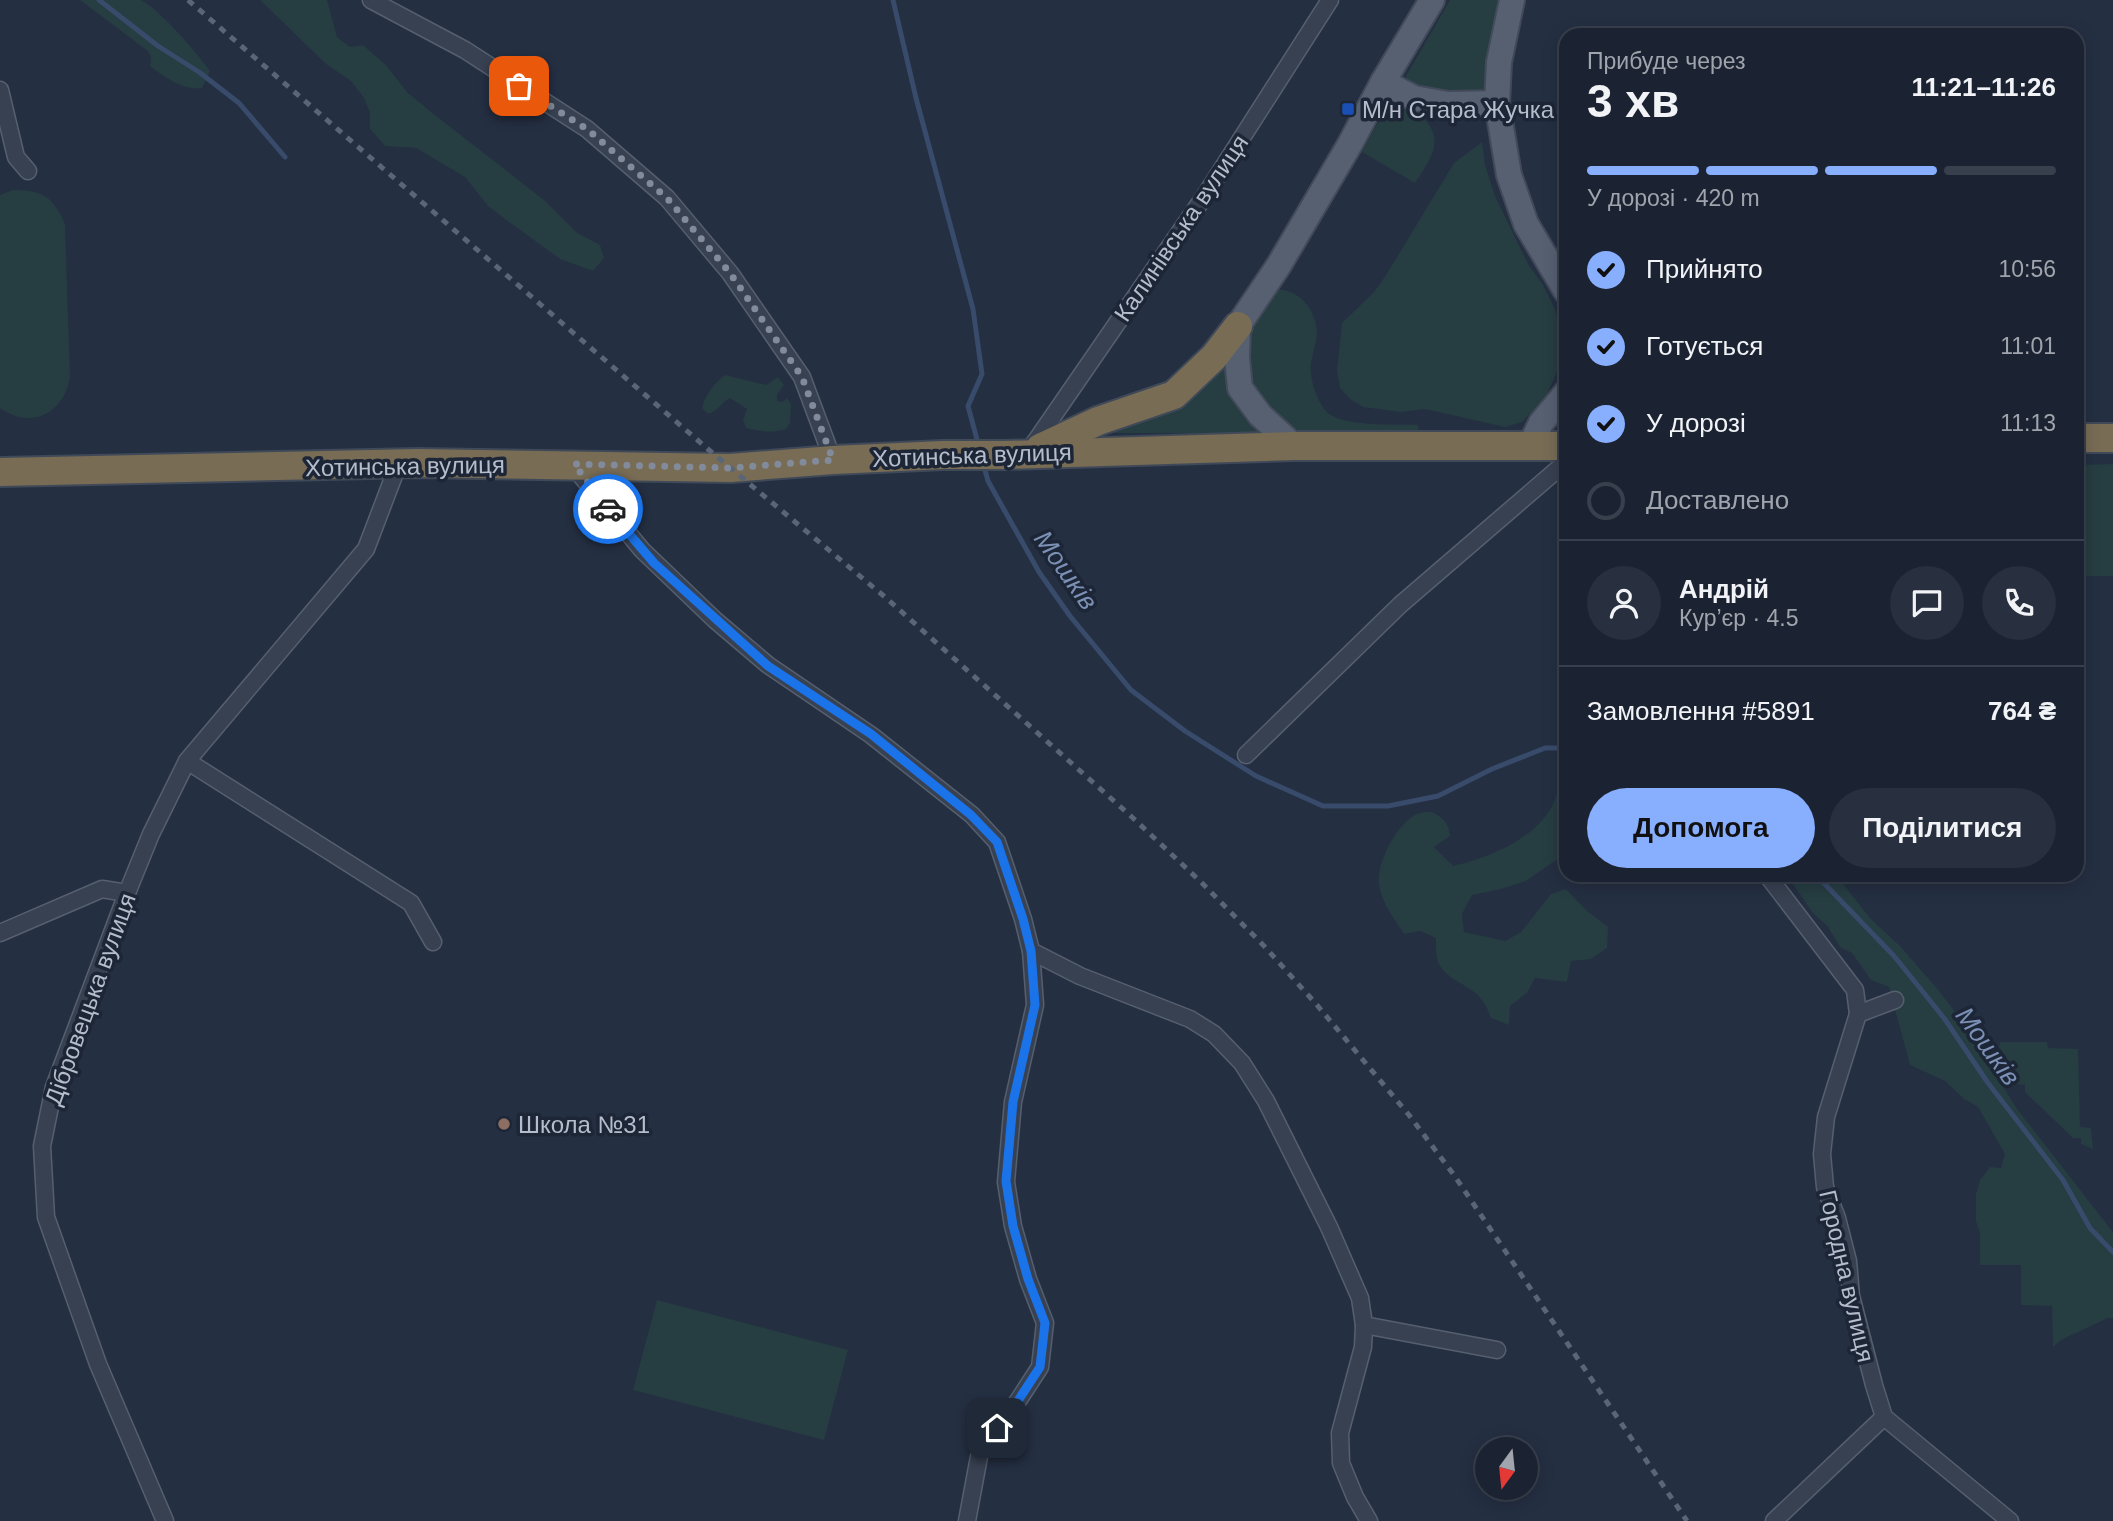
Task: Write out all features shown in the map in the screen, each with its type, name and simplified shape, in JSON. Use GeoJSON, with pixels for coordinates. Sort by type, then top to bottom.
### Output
{"type":"FeatureCollection","features":[{"type":"Feature","properties":{"kind":"highway"},"geometry":{"type":"LineString","coordinates":[[1017,454],[1098,421],[1174,395],[1214,357],[1238,326]]}},
{"type":"Feature","properties":{"kind":"highway"},"geometry":{"type":"LineString","coordinates":[[2084,438],[2113,438]]}},
{"type":"Feature","properties":{"kind":"highway","name":"Хотинська вулиця"},"geometry":{"type":"LineString","coordinates":[[0,472],[574,464],[730,468],[943,455],[1294,446],[1559,446]]}},
{"type":"Feature","properties":{"kind":"main road"},"geometry":{"type":"LineString","coordinates":[[1294,446],[1260,415],[1240,388],[1238,326],[1279,265],[1432,0]]}},
{"type":"Feature","properties":{"kind":"main road"},"geometry":{"type":"LineString","coordinates":[[1512,0],[1499,62],[1497,103],[1509,175],[1526,224],[1559,280]]}},
{"type":"Feature","properties":{"kind":"main road"},"geometry":{"type":"LineString","coordinates":[[1383,82],[1414,98],[1448,104],[1497,103]]}},
{"type":"Feature","properties":{"kind":"main road"},"geometry":{"type":"LineString","coordinates":[[1530,446],[1541,423],[1559,401]]}},
{"type":"Feature","properties":{"kind":"street"},"geometry":{"type":"LineString","coordinates":[[371,0],[465,50],[587,129],[667,198],[730,273],[787,353],[802,377],[833,460]]}},
{"type":"Feature","properties":{"kind":"street","name":"Калинівська вулиця"},"geometry":{"type":"LineString","coordinates":[[1017,454],[1204,197],[1329,0]]}},
{"type":"Feature","properties":{"kind":"street"},"geometry":{"type":"LineString","coordinates":[[0,90],[16,157],[28,171]]}},
{"type":"Feature","properties":{"kind":"street"},"geometry":{"type":"LineString","coordinates":[[574,464],[642,550],[715,620],[768,666],[871,734],[980,824],[997,842],[1031,951],[1035,1005],[1013,1102],[1006,1181],[1013,1226],[1028,1279],[1045,1323],[1044,1346],[1040,1367],[1012,1410],[981,1446],[967,1521]]}},
{"type":"Feature","properties":{"kind":"street","name":"Дібровецька вулиця"},"geometry":{"type":"LineString","coordinates":[[165,1521],[98,1364],[46,1217],[42,1146],[54,1087],[151,834],[187,761],[366,549],[398,465]]}},
{"type":"Feature","properties":{"kind":"street"},"geometry":{"type":"LineString","coordinates":[[1246,755],[1400,605],[1559,468]]}},
{"type":"Feature","properties":{"kind":"street"},"geometry":{"type":"LineString","coordinates":[[187,761],[411,903],[433,942]]}},
{"type":"Feature","properties":{"kind":"street"},"geometry":{"type":"LineString","coordinates":[[1773,882],[1855,990],[1858,1014],[1895,1000]]}},
{"type":"Feature","properties":{"kind":"street"},"geometry":{"type":"LineString","coordinates":[[0,933],[102,889],[127,893]]}},
{"type":"Feature","properties":{"kind":"street"},"geometry":{"type":"LineString","coordinates":[[1031,951],[1080,976],[1190,1019],[1214,1034],[1242,1063],[1266,1101],[1329,1227],[1360,1298],[1364,1325],[1363,1347],[1340,1433],[1341,1463],[1355,1497],[1369,1521]]}},
{"type":"Feature","properties":{"kind":"street","name":"Городна вулиця"},"geometry":{"type":"LineString","coordinates":[[1858,1014],[1826,1117],[1822,1154],[1825,1187],[1848,1261],[1850,1296],[1884,1417]]}},
{"type":"Feature","properties":{"kind":"street"},"geometry":{"type":"LineString","coordinates":[[1364,1325],[1497,1350]]}},
{"type":"Feature","properties":{"kind":"street"},"geometry":{"type":"LineString","coordinates":[[1774,1521],[1884,1417],[2010,1521]]}},
{"type":"Feature","properties":{"kind":"green space"},"geometry":{"type":"Polygon","coordinates":[[[80,0],[140,0],[147,4],[177,32],[210,71],[202,88],[188,87],[168,79],[150,66],[151,57],[148,51],[80,0]]]}},
{"type":"Feature","properties":{"kind":"green space"},"geometry":{"type":"Polygon","coordinates":[[[260,0],[327,0],[337,37],[350,47],[363,45],[386,65],[407,92],[544,200],[576,232],[600,245],[604,258],[593,271],[560,259],[488,206],[465,177],[416,148],[385,146],[370,129],[370,113],[364,98],[351,81],[326,64],[260,0]]]}},
{"type":"Feature","properties":{"kind":"green space"},"geometry":{"type":"Polygon","coordinates":[[[1450,0],[1504,0],[1486,88],[1480,91],[1427,93],[1408,83],[1406,76],[1450,0]]]}},
{"type":"Feature","properties":{"kind":"green space"},"geometry":{"type":"Polygon","coordinates":[[[1405,109],[1425,120],[1433,131],[1434,138],[1432,154],[1415,183],[1362,152],[1383,119],[1405,109]]]}},
{"type":"Feature","properties":{"kind":"green space"},"geometry":{"type":"Polygon","coordinates":[[[1482,142],[1485,165],[1495,196],[1528,264],[1555,309],[1559,326],[1559,367],[1545,399],[1522,422],[1505,427],[1425,409],[1401,412],[1363,407],[1350,399],[1340,388],[1337,371],[1342,323],[1374,292],[1386,275],[1454,163],[1482,142]]]}},
{"type":"Feature","properties":{"kind":"green space"},"geometry":{"type":"Polygon","coordinates":[[[13,190],[32,191],[45,196],[56,207],[65,224],[70,378],[66,391],[53,409],[34,418],[12,415],[0,408],[0,195],[13,190]]]}},
{"type":"Feature","properties":{"kind":"green space"},"geometry":{"type":"Polygon","coordinates":[[[1277,289],[1299,297],[1313,315],[1317,331],[1311,376],[1317,396],[1328,413],[1358,423],[1418,425],[1419,432],[1300,431],[1272,412],[1253,381],[1247,344],[1257,317],[1277,289]]]}},
{"type":"Feature","properties":{"kind":"green space"},"geometry":{"type":"Polygon","coordinates":[[[1226,359],[1265,433],[1114,433],[1116,423],[1176,401],[1208,383],[1226,359]]]}},
{"type":"Feature","properties":{"kind":"green space"},"geometry":{"type":"Polygon","coordinates":[[[725,375],[766,385],[778,377],[784,385],[777,395],[777,401],[783,402],[787,398],[791,404],[790,423],[786,429],[771,432],[746,428],[743,420],[747,409],[730,398],[708,414],[702,408],[705,398],[725,375]]]}},
{"type":"Feature","properties":{"kind":"green space"},"geometry":{"type":"Polygon","coordinates":[[[2113,464],[2113,576],[2084,576],[2084,465],[2113,464]]]}},
{"type":"Feature","properties":{"kind":"green space"},"geometry":{"type":"Polygon","coordinates":[[[1559,788],[1559,858],[1526,881],[1472,895],[1462,914],[1464,932],[1505,941],[1521,932],[1551,894],[1566,889],[1586,910],[1608,927],[1607,948],[1591,959],[1571,961],[1567,982],[1535,978],[1527,993],[1510,1006],[1509,1025],[1491,1018],[1480,998],[1440,966],[1436,938],[1420,931],[1404,934],[1383,898],[1379,874],[1395,835],[1414,815],[1425,812],[1436,814],[1446,824],[1450,836],[1434,847],[1453,866],[1497,852],[1525,836],[1547,815],[1559,788]]]}},
{"type":"Feature","properties":{"kind":"green space"},"geometry":{"type":"Polygon","coordinates":[[[1792,882],[1842,882],[1870,918],[1900,946],[1935,986],[1963,1022],[2017,1109],[2113,1232],[2113,1318],[2061,1340],[2053,1347],[2052,1306],[2021,1305],[2021,1265],[1980,1265],[1976,1194],[1980,1180],[1990,1167],[2001,1168],[2005,1154],[1978,1107],[1964,1099],[1945,1081],[1910,1065],[1889,987],[1871,980],[1852,953],[1840,947],[1828,927],[1812,912],[1792,882]]]}},
{"type":"Feature","properties":{"kind":"green space"},"geometry":{"type":"Polygon","coordinates":[[[2000,1042],[2047,1042],[2048,1048],[2078,1049],[2080,1127],[2091,1128],[2093,1149],[2081,1144],[2081,1138],[2073,1138],[2025,1092],[2025,1085],[2017,1084],[1999,1048],[2000,1042]]]}},
{"type":"Feature","properties":{"kind":"green space"},"geometry":{"type":"Polygon","coordinates":[[[657,1300],[848,1350],[824,1440],[633,1390],[657,1300]]]}},
{"type":"Feature","properties":{"kind":"waterway"},"geometry":{"type":"LineString","coordinates":[[99,0],[239,103],[285,157]]}},
{"type":"Feature","properties":{"kind":"waterway","name":"Мошків"},"geometry":{"type":"LineString","coordinates":[[893,0],[916,98],[973,309],[982,374],[968,406],[979,447]]}},
{"type":"Feature","properties":{"kind":"waterway","name":"Мошків"},"geometry":{"type":"LineString","coordinates":[[983,463],[988,481],[1039,572],[1070,616],[1131,690],[1185,731],[1256,776],[1323,806],[1388,806],[1438,796],[1492,769],[1545,748],[1559,748]]}},
{"type":"Feature","properties":{"kind":"waterway","name":"Мошків"},"geometry":{"type":"LineString","coordinates":[[1823,882],[1894,956],[1944,1018],[1988,1083],[2063,1180],[2090,1228],[2113,1252]]}},
{"type":"Feature","properties":{"kind":"railway"},"geometry":{"type":"LineString","coordinates":[[188,0],[709,450],[885,597],[1202,883],[1317,1005],[1409,1115],[1454,1175],[1687,1521]]}},
{"type":"Feature","properties":{"kind":"way so far"},"geometry":{"type":"LineString","coordinates":[[519,86],[587,129],[667,198],[730,273],[802,377],[833,460],[730,468],[574,464],[608,509]]}},
{"type":"Feature","properties":{"kind":"place","name":"М/н Стара Жучка"},"geometry":{"type":"Point","coordinates":[1348,109]}},
{"type":"Feature","properties":{"kind":"place","name":"Школа №31"},"geometry":{"type":"Point","coordinates":[504,1124]}},
{"type":"Feature","properties":{"kind":"route"},"geometry":{"type":"LineString","coordinates":[[608,509],[654,563],[768,666],[871,734],[971,815],[997,842],[1031,951],[1035,1005],[1013,1102],[1006,1181],[1013,1226],[1028,1279],[1045,1323],[1040,1367],[997,1428]]}}]}
